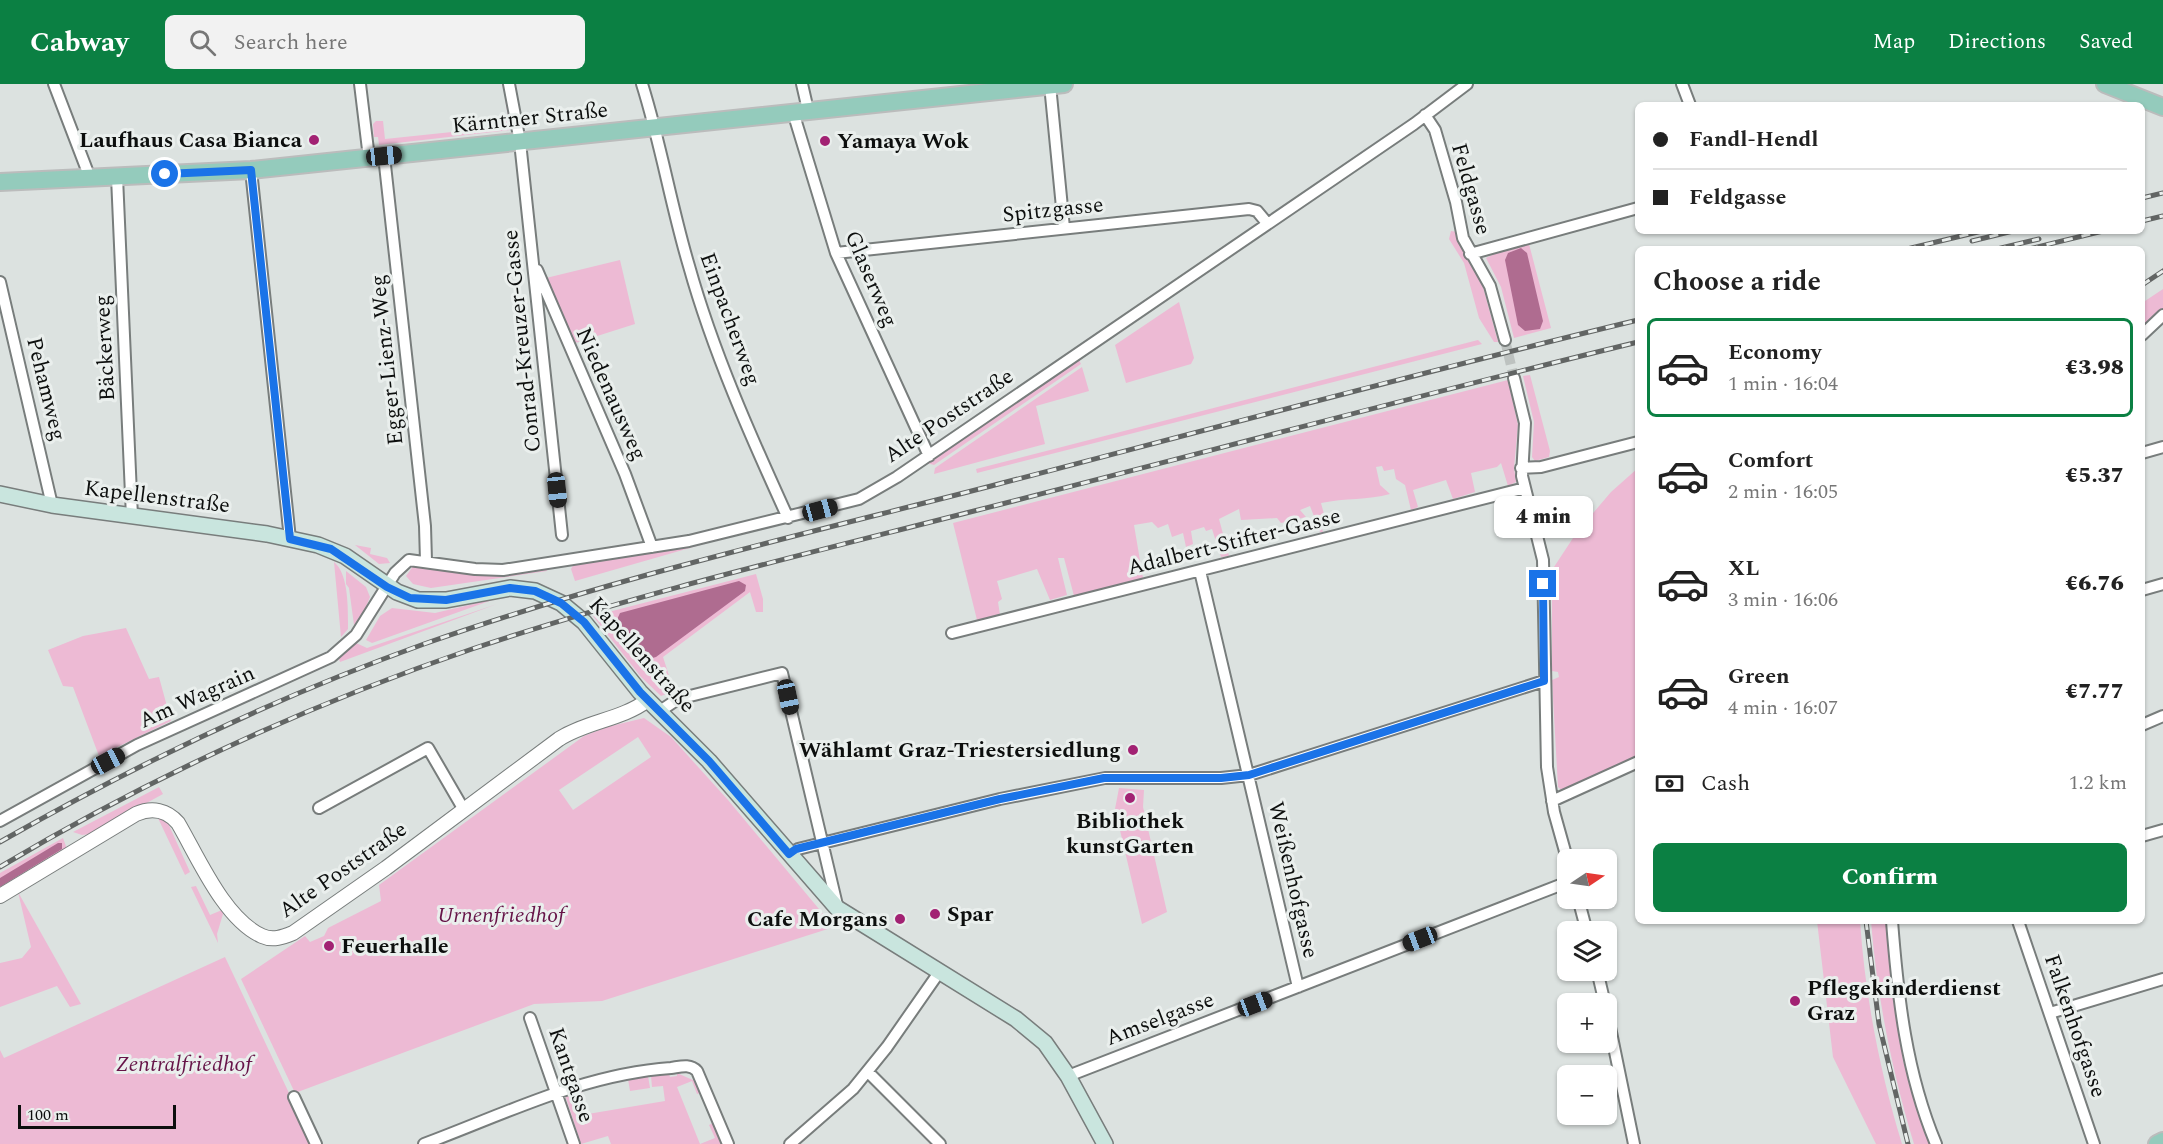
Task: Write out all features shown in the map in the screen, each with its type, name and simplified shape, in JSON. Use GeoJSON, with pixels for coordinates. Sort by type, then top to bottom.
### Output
{"type":"FeatureCollection","features":[{"type":"Feature","properties":{"kind":"main road"},"geometry":{"type":"LineString","coordinates":[[2105,84],[2163,107]]}},
{"type":"Feature","properties":{"kind":"main road","name":"Kärntner Straße"},"geometry":{"type":"LineString","coordinates":[[0,182],[251,170],[1057,85]]}},
{"type":"Feature","properties":{"kind":"main road","name":"Kapellenstraße"},"geometry":{"type":"LineString","coordinates":[[0,494],[52,505],[290,539],[331,549],[387,587],[403,595],[427,601],[446,600],[510,588],[544,594],[575,613],[648,700],[709,761],[837,908],[940,971],[1035,1034],[1053,1053],[1068,1076],[1105,1144]]}},
{"type":"Feature","properties":{"kind":"main road"},"geometry":{"type":"LineString","coordinates":[[2157,1144],[2163,1141]]}},
{"type":"Feature","properties":{"kind":"street"},"geometry":{"type":"LineString","coordinates":[[54,84],[90,178]]}},
{"type":"Feature","properties":{"kind":"street","name":"Egger-Lienz-Weg"},"geometry":{"type":"LineString","coordinates":[[360,84],[376,157],[425,526],[426,561]]}},
{"type":"Feature","properties":{"kind":"street","name":"Conrad-Kreuzer-Gasse"},"geometry":{"type":"LineString","coordinates":[[509,84],[520,142],[562,535]]}},
{"type":"Feature","properties":{"kind":"street","name":"Einpacherweg"},"geometry":{"type":"LineString","coordinates":[[642,84],[655,127],[688,266],[716,346],[788,518]]}},
{"type":"Feature","properties":{"kind":"street","name":"Glaserweg"},"geometry":{"type":"LineString","coordinates":[[802,84],[800,111],[836,253],[929,456]]}},
{"type":"Feature","properties":{"kind":"street","name":"Alte Poststraße"},"geometry":{"type":"LineString","coordinates":[[387,587],[395,573],[406,561],[426,561],[475,569],[503,570],[723,534],[859,499],[882,487],[929,456],[1467,84]]}},
{"type":"Feature","properties":{"kind":"street"},"geometry":{"type":"LineString","coordinates":[[1682,84],[1689,102]]}},
{"type":"Feature","properties":{"kind":"street"},"geometry":{"type":"LineString","coordinates":[[1057,85],[1064,228]]}},
{"type":"Feature","properties":{"kind":"street","name":"Feldgasse"},"geometry":{"type":"LineString","coordinates":[[1425,115],[1435,130],[1456,202],[1463,237],[1470,254],[1490,286],[1505,340]]}},
{"type":"Feature","properties":{"kind":"street"},"geometry":{"type":"LineString","coordinates":[[251,170],[290,539]]}},
{"type":"Feature","properties":{"kind":"street","name":"Bäckerweg"},"geometry":{"type":"LineString","coordinates":[[117,177],[132,517]]}},
{"type":"Feature","properties":{"kind":"street","name":"Spitzgasse"},"geometry":{"type":"LineString","coordinates":[[836,253],[1249,209],[1257,211],[1267,223]]}},
{"type":"Feature","properties":{"kind":"street"},"geometry":{"type":"LineString","coordinates":[[1470,254],[1635,209]]}},
{"type":"Feature","properties":{"kind":"street","name":"Niedenausweg"},"geometry":{"type":"LineString","coordinates":[[532,258],[625,474],[652,547]]}},
{"type":"Feature","properties":{"kind":"street","name":"Pehamweg"},"geometry":{"type":"LineString","coordinates":[[0,282],[52,505]]}},
{"type":"Feature","properties":{"kind":"street"},"geometry":{"type":"LineString","coordinates":[[2145,332],[2163,315]]}},
{"type":"Feature","properties":{"kind":"street"},"geometry":{"type":"LineString","coordinates":[[1514,378],[1525,423],[1521,468],[1543,560],[1546,754],[1552,801],[1565,849]]}},
{"type":"Feature","properties":{"kind":"street"},"geometry":{"type":"LineString","coordinates":[[1521,468],[1548,465],[1635,443]]}},
{"type":"Feature","properties":{"kind":"street"},"geometry":{"type":"LineString","coordinates":[[2145,452],[2163,447]]}},
{"type":"Feature","properties":{"kind":"street","name":"Adalbert-Stifter-Gasse"},"geometry":{"type":"LineString","coordinates":[[952,633],[1525,488]]}},
{"type":"Feature","properties":{"kind":"street","name":"Weißenhofgasse"},"geometry":{"type":"LineString","coordinates":[[1200,571],[1298,987]]}},
{"type":"Feature","properties":{"kind":"street"},"geometry":{"type":"LineString","coordinates":[[2145,589],[2163,584]]}},
{"type":"Feature","properties":{"kind":"street","name":"Am Wagrain"},"geometry":{"type":"LineString","coordinates":[[0,820],[137,746],[331,657],[356,635],[387,587]]}},
{"type":"Feature","properties":{"kind":"street"},"geometry":{"type":"LineString","coordinates":[[660,711],[678,699],[782,673],[837,908]]}},
{"type":"Feature","properties":{"kind":"street"},"geometry":{"type":"LineString","coordinates":[[789,854],[796,849],[1000,799],[1104,778],[1221,778],[1249,775],[1544,681]]}},
{"type":"Feature","properties":{"kind":"street","name":"Alte Poststraße"},"geometry":{"type":"LineString","coordinates":[[0,896],[136,814],[159,810],[171,815],[178,823],[220,898],[243,922],[262,936],[278,939],[293,933],[321,914],[567,734],[629,712],[648,700]]}},
{"type":"Feature","properties":{"kind":"street"},"geometry":{"type":"LineString","coordinates":[[2145,724],[2163,716]]}},
{"type":"Feature","properties":{"kind":"street"},"geometry":{"type":"LineString","coordinates":[[319,808],[428,748],[464,810]]}},
{"type":"Feature","properties":{"kind":"street"},"geometry":{"type":"LineString","coordinates":[[1552,801],[1635,763]]}},
{"type":"Feature","properties":{"kind":"street"},"geometry":{"type":"LineString","coordinates":[[2145,835],[2163,830]]}},
{"type":"Feature","properties":{"kind":"street","name":"Amselgasse"},"geometry":{"type":"LineString","coordinates":[[1068,1076],[1557,886]]}},
{"type":"Feature","properties":{"kind":"street"},"geometry":{"type":"LineString","coordinates":[[1892,924],[1899,1010],[1909,1060],[1924,1115],[1936,1144]]}},
{"type":"Feature","properties":{"kind":"street","name":"Falkenhofgasse"},"geometry":{"type":"LineString","coordinates":[[2019,924],[2094,1144]]}},
{"type":"Feature","properties":{"kind":"street"},"geometry":{"type":"LineString","coordinates":[[790,1144],[826,1116],[868,1072],[940,971]]}},
{"type":"Feature","properties":{"kind":"street"},"geometry":{"type":"LineString","coordinates":[[2050,1013],[2163,979]]}},
{"type":"Feature","properties":{"kind":"street","name":"Kantgasse"},"geometry":{"type":"LineString","coordinates":[[531,1018],[574,1144]]}},
{"type":"Feature","properties":{"kind":"street"},"geometry":{"type":"LineString","coordinates":[[1615,1053],[1634,1144]]}},
{"type":"Feature","properties":{"kind":"street"},"geometry":{"type":"LineString","coordinates":[[424,1144],[556,1092],[626,1072],[694,1067],[728,1144]]}},
{"type":"Feature","properties":{"kind":"street"},"geometry":{"type":"LineString","coordinates":[[868,1072],[940,1144]]}},
{"type":"Feature","properties":{"kind":"street"},"geometry":{"type":"LineString","coordinates":[[294,1097],[316,1144]]}},
{"type":"Feature","properties":{"kind":"green space"},"geometry":{"type":"Polygon","coordinates":[[[505,99],[513,127],[510,130],[379,145],[378,137],[374,137],[373,124],[376,121],[383,121],[385,139],[500,127],[500,119],[508,116],[505,99]]]}},
{"type":"Feature","properties":{"kind":"green space"},"geometry":{"type":"Polygon","coordinates":[[[1451,231],[1457,232],[1462,249],[1483,287],[1498,342],[1494,342],[1479,318],[1464,263],[1449,239],[1451,231]]]}},
{"type":"Feature","properties":{"kind":"green space"},"geometry":{"type":"Polygon","coordinates":[[[1529,244],[1551,328],[1514,338],[1501,287],[1486,258],[1498,252],[1529,244]]]}},
{"type":"Feature","properties":{"kind":"green space"},"geometry":{"type":"Polygon","coordinates":[[[620,260],[635,324],[572,344],[546,278],[620,260]]]}},
{"type":"Feature","properties":{"kind":"green space"},"geometry":{"type":"Polygon","coordinates":[[[2163,289],[2163,310],[2145,325],[2145,301],[2163,289]]]}},
{"type":"Feature","properties":{"kind":"green space"},"geometry":{"type":"Polygon","coordinates":[[[1179,302],[1194,358],[1191,364],[1126,383],[1115,345],[1179,302]]]}},
{"type":"Feature","properties":{"kind":"green space"},"geometry":{"type":"Polygon","coordinates":[[[1478,340],[1482,344],[977,473],[976,469],[1478,340]]]}},
{"type":"Feature","properties":{"kind":"green space"},"geometry":{"type":"Polygon","coordinates":[[[1079,360],[1081,364],[934,465],[927,463],[1079,360]]]}},
{"type":"Feature","properties":{"kind":"green space"},"geometry":{"type":"Polygon","coordinates":[[[1082,367],[1089,391],[1036,406],[1045,444],[934,474],[935,468],[1082,367]]]}},
{"type":"Feature","properties":{"kind":"green space"},"geometry":{"type":"Polygon","coordinates":[[[1530,375],[1550,451],[1549,457],[1535,461],[1532,457],[1534,422],[1523,376],[1530,375]]]}},
{"type":"Feature","properties":{"kind":"green space"},"geometry":{"type":"Polygon","coordinates":[[[1508,380],[1518,425],[1514,468],[1516,482],[1508,486],[1501,463],[1497,467],[1471,473],[1475,492],[1453,499],[1446,480],[1413,490],[1418,507],[1411,510],[1405,485],[1396,479],[1394,469],[1384,471],[1382,466],[1376,467],[1380,485],[1390,494],[1321,503],[1324,514],[1318,516],[1323,532],[1320,532],[1310,506],[1300,510],[1306,517],[1281,523],[1277,518],[1241,520],[1239,509],[1219,519],[1229,556],[1221,557],[1212,529],[1206,531],[1204,527],[1191,531],[1193,544],[1186,547],[1183,533],[1172,537],[1168,524],[1158,528],[1152,522],[1134,525],[1143,578],[1074,596],[1064,558],[1058,558],[1067,595],[1050,600],[1037,569],[997,581],[1002,599],[998,602],[1000,615],[977,620],[953,523],[1508,380]]]}},
{"type":"Feature","properties":{"kind":"green space"},"geometry":{"type":"Polygon","coordinates":[[[1635,471],[1635,757],[1564,792],[1558,787],[1552,680],[1559,677],[1558,672],[1552,671],[1552,570],[1577,532],[1611,492],[1635,471]]]}},
{"type":"Feature","properties":{"kind":"green space"},"geometry":{"type":"Polygon","coordinates":[[[721,539],[575,581],[571,569],[574,564],[721,539]]]}},
{"type":"Feature","properties":{"kind":"green space"},"geometry":{"type":"Polygon","coordinates":[[[355,545],[371,548],[370,554],[387,558],[390,563],[379,564],[355,545]]]}},
{"type":"Feature","properties":{"kind":"green space"},"geometry":{"type":"Polygon","coordinates":[[[334,562],[343,575],[347,593],[348,629],[341,637],[334,562]]]}},
{"type":"Feature","properties":{"kind":"green space"},"geometry":{"type":"Polygon","coordinates":[[[414,565],[512,574],[546,569],[547,571],[431,588],[413,584],[406,576],[414,565]]]}},
{"type":"Feature","properties":{"kind":"green space"},"geometry":{"type":"Polygon","coordinates":[[[346,571],[366,587],[370,597],[354,625],[349,588],[346,584],[346,571]]]}},
{"type":"Feature","properties":{"kind":"green space"},"geometry":{"type":"Polygon","coordinates":[[[756,574],[763,599],[763,612],[756,612],[750,592],[663,657],[674,691],[661,696],[641,677],[593,616],[756,574]]]}},
{"type":"Feature","properties":{"kind":"green space"},"geometry":{"type":"Polygon","coordinates":[[[495,599],[372,643],[366,640],[380,616],[392,608],[435,613],[495,599]]]}},
{"type":"Feature","properties":{"kind":"green space"},"geometry":{"type":"Polygon","coordinates":[[[497,604],[340,662],[339,659],[356,643],[367,648],[497,604]]]}},
{"type":"Feature","properties":{"kind":"green space"},"geometry":{"type":"Polygon","coordinates":[[[126,628],[149,679],[159,677],[171,721],[99,756],[73,687],[63,686],[48,650],[83,636],[126,628]]]}},
{"type":"Feature","properties":{"kind":"green space","name":"Urnenfriedhof"},"geometry":{"type":"Polygon","coordinates":[[[644,718],[671,737],[728,800],[834,927],[602,1001],[534,1004],[295,1093],[241,979],[305,936],[310,942],[324,936],[328,928],[381,901],[379,885],[584,736],[607,727],[644,718]],[[638,737],[559,790],[573,810],[651,757],[638,737]]]}},
{"type":"Feature","properties":{"kind":"green space"},"geometry":{"type":"Polygon","coordinates":[[[159,787],[163,794],[90,834],[82,835],[73,832],[159,787]]]}},
{"type":"Feature","properties":{"kind":"green space"},"geometry":{"type":"Polygon","coordinates":[[[1119,788],[1144,790],[1143,807],[1167,912],[1142,924],[1115,809],[1119,788]]]}},
{"type":"Feature","properties":{"kind":"green space"},"geometry":{"type":"Polygon","coordinates":[[[157,816],[168,823],[190,872],[185,875],[157,816]]]}},
{"type":"Feature","properties":{"kind":"green space"},"geometry":{"type":"Polygon","coordinates":[[[63,838],[67,849],[0,890],[0,873],[63,838]]]}},
{"type":"Feature","properties":{"kind":"green space"},"geometry":{"type":"Polygon","coordinates":[[[196,886],[210,915],[222,910],[217,934],[218,943],[191,887],[196,886]]]}},
{"type":"Feature","properties":{"kind":"green space"},"geometry":{"type":"Polygon","coordinates":[[[18,892],[81,1004],[70,1007],[57,986],[0,1007],[0,963],[22,958],[31,947],[18,892]]]}},
{"type":"Feature","properties":{"kind":"green space"},"geometry":{"type":"Polygon","coordinates":[[[1817,924],[1860,924],[1875,1034],[1902,1144],[1876,1144],[1833,1057],[1817,924]]]}},
{"type":"Feature","properties":{"kind":"green space"},"geometry":{"type":"Polygon","coordinates":[[[1871,924],[1887,924],[1903,1061],[1930,1144],[1914,1144],[1906,1117],[1881,1006],[1871,924]]]}},
{"type":"Feature","properties":{"kind":"green space","name":"Zentralfriedhof"},"geometry":{"type":"Polygon","coordinates":[[[225,957],[313,1144],[0,1144],[0,1050],[4,1058],[225,957]]]}},
{"type":"Feature","properties":{"kind":"green space"},"geometry":{"type":"Polygon","coordinates":[[[677,1073],[695,1081],[700,1093],[697,1094],[692,1081],[677,1087],[700,1144],[611,1144],[608,1136],[581,1144],[565,1095],[582,1092],[583,1099],[573,1101],[576,1116],[665,1101],[663,1086],[652,1087],[651,1076],[669,1074],[670,1077],[677,1076],[677,1073]]]}},
{"type":"Feature","properties":{"kind":"green space"},"geometry":{"type":"Polygon","coordinates":[[[648,1076],[650,1088],[630,1091],[628,1079],[648,1076]]]}},
{"type":"Feature","properties":{"kind":"green space"},"geometry":{"type":"Polygon","coordinates":[[[713,1123],[721,1144],[700,1144],[715,1138],[709,1125],[713,1123]]]}},
{"type":"Feature","properties":{"kind":"shaded area"},"geometry":{"type":"Polygon","coordinates":[[[1521,248],[1527,253],[1543,321],[1540,329],[1525,331],[1518,325],[1505,260],[1508,253],[1521,248]]]}},
{"type":"Feature","properties":{"kind":"shaded area"},"geometry":{"type":"Polygon","coordinates":[[[739,581],[746,585],[745,591],[656,657],[650,658],[638,653],[615,624],[620,613],[739,581]]]}},
{"type":"Feature","properties":{"kind":"shaded area"},"geometry":{"type":"Polygon","coordinates":[[[58,843],[62,843],[62,849],[0,887],[0,878],[58,843]]]}},
{"type":"Feature","properties":{"kind":"tunnel"},"geometry":{"type":"LineString","coordinates":[[1505,340],[1514,378]]}},
{"type":"Feature","properties":{"kind":"railway"},"geometry":{"type":"LineString","coordinates":[[2145,197],[2163,193]]}},
{"type":"Feature","properties":{"kind":"railway"},"geometry":{"type":"LineString","coordinates":[[2145,220],[2163,216]]}},
{"type":"Feature","properties":{"kind":"railway"},"geometry":{"type":"LineString","coordinates":[[1920,246],[1970,234]]}},
{"type":"Feature","properties":{"kind":"railway"},"geometry":{"type":"LineString","coordinates":[[1972,241],[2001,234]]}},
{"type":"Feature","properties":{"kind":"railway"},"geometry":{"type":"LineString","coordinates":[[2041,246],[2091,234]]}},
{"type":"Feature","properties":{"kind":"railway"},"geometry":{"type":"LineString","coordinates":[[2010,246],[2039,239]]}},
{"type":"Feature","properties":{"kind":"railway"},"geometry":{"type":"LineString","coordinates":[[2145,283],[2163,271]]}},
{"type":"Feature","properties":{"kind":"railway"},"geometry":{"type":"LineString","coordinates":[[0,842],[154,759],[260,710],[314,686],[424,644],[494,621],[706,559],[1635,321]]}},
{"type":"Feature","properties":{"kind":"railway"},"geometry":{"type":"LineString","coordinates":[[0,867],[114,803],[290,719],[411,671],[534,629],[785,559],[1635,343]]}},
{"type":"Feature","properties":{"kind":"railway"},"geometry":{"type":"LineString","coordinates":[[1866,924],[1879,1024],[1908,1144]]}},
{"type":"Feature","properties":{"kind":"place","name":"Laufhaus Casa Bianca"},"geometry":{"type":"Point","coordinates":[314,140]}},
{"type":"Feature","properties":{"kind":"place","name":"Yamaya Wok"},"geometry":{"type":"Point","coordinates":[825,141]}},
{"type":"Feature","properties":{"kind":"place","name":"Wählamt Graz-Triestersiedlung"},"geometry":{"type":"Point","coordinates":[1133,750]}},
{"type":"Feature","properties":{"kind":"place","name":"Bibliothek kunstGarten"},"geometry":{"type":"Point","coordinates":[1130,798]}},
{"type":"Feature","properties":{"kind":"place","name":"Spar"},"geometry":{"type":"Point","coordinates":[935,914]}},
{"type":"Feature","properties":{"kind":"place","name":"Cafe Morgans"},"geometry":{"type":"Point","coordinates":[900,919]}},
{"type":"Feature","properties":{"kind":"place","name":"Feuerhalle"},"geometry":{"type":"Point","coordinates":[329,946]}},
{"type":"Feature","properties":{"kind":"place","name":"Pflegekinderdienst Graz"},"geometry":{"type":"Point","coordinates":[1795,1001]}},
{"type":"Feature","properties":{"kind":"route"},"geometry":{"type":"LineString","coordinates":[[165,174],[251,170],[282,445],[290,539],[331,549],[352,561],[387,587],[410,598],[436,601],[510,588],[535,591],[561,603],[584,622],[640,692],[709,761],[789,854],[796,849],[1000,799],[1104,778],[1221,778],[1249,775],[1544,681],[1543,584]]}}]}
